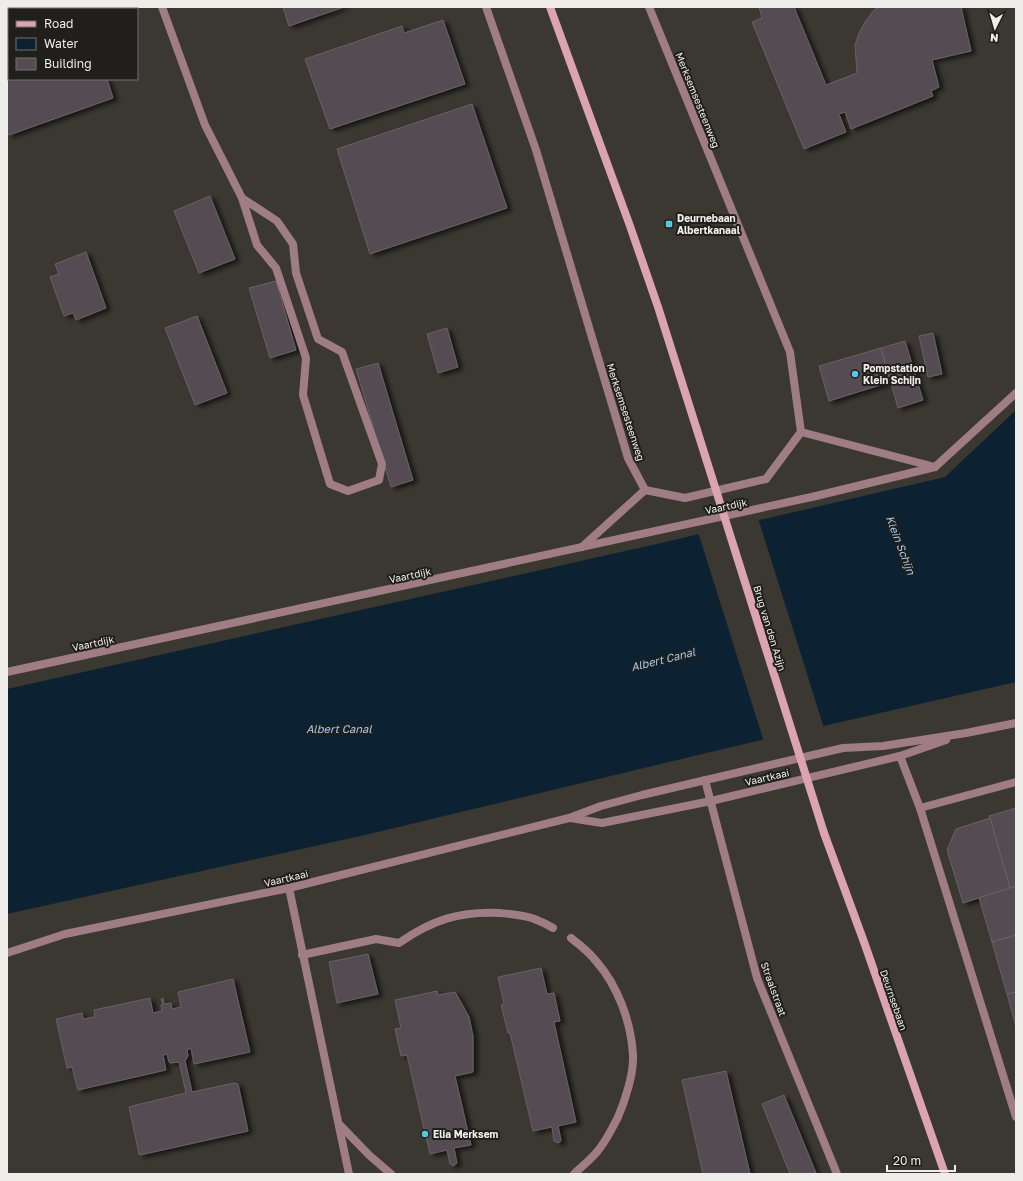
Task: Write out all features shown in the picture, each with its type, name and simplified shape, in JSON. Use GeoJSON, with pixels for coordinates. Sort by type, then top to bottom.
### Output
{"type":"FeatureCollection","features":[{"type":"Feature","properties":{"kind":"main road","name":"Brug van den Azijn"},"geometry":{"type":"LineString","coordinates":[[550,7],[658,307],[824,833]]}},
{"type":"Feature","properties":{"kind":"main road","name":"Deurnsebaan"},"geometry":{"type":"LineString","coordinates":[[824,833],[864,942],[945,1174]]}},
{"type":"Feature","properties":{"kind":"street"},"geometry":{"type":"LineString","coordinates":[[162,7],[205,125],[242,198],[257,245],[276,268],[306,358],[303,395],[330,484],[348,491],[379,480],[382,464],[342,352],[318,339],[296,273],[294,244],[277,221],[242,198]]}},
{"type":"Feature","properties":{"kind":"street","name":"Merksemsesteenweg"},"geometry":{"type":"LineString","coordinates":[[486,7],[536,150],[628,458],[645,490]]}},
{"type":"Feature","properties":{"kind":"street","name":"Merksemsesteenweg"},"geometry":{"type":"LineString","coordinates":[[649,7],[790,352],[801,432]]}},
{"type":"Feature","properties":{"kind":"street"},"geometry":{"type":"LineString","coordinates":[[581,548],[645,490],[684,498],[766,479],[801,432],[935,467],[1016,393]]}},
{"type":"Feature","properties":{"kind":"street","name":"Vaartdijk"},"geometry":{"type":"LineString","coordinates":[[7,672],[581,548],[816,496],[935,467]]}},
{"type":"Feature","properties":{"kind":"street","name":"Vaartkaai"},"geometry":{"type":"LineString","coordinates":[[7,953],[65,934],[289,888],[570,818],[601,806],[843,748],[883,746],[966,733],[1016,723]]}},
{"type":"Feature","properties":{"kind":"street","name":"Vaartkaai"},"geometry":{"type":"LineString","coordinates":[[570,818],[602,823],[711,801],[900,756],[966,733]]}},
{"type":"Feature","properties":{"kind":"street"},"geometry":{"type":"LineString","coordinates":[[900,756],[920,808],[1016,1117]]}},
{"type":"Feature","properties":{"kind":"street","name":"Straalstraat"},"geometry":{"type":"LineString","coordinates":[[705,780],[757,978],[837,1174]]}},
{"type":"Feature","properties":{"kind":"street"},"geometry":{"type":"LineString","coordinates":[[920,808],[1016,782]]}},
{"type":"Feature","properties":{"kind":"street"},"geometry":{"type":"LineString","coordinates":[[289,888],[349,1174]]}},
{"type":"Feature","properties":{"kind":"street"},"geometry":{"type":"LineString","coordinates":[[302,955],[376,939],[399,943],[416,931],[430,924],[463,914],[509,914],[536,919],[553,928]]}},
{"type":"Feature","properties":{"kind":"street"},"geometry":{"type":"LineString","coordinates":[[571,938],[595,959],[615,990],[624,1007],[634,1056],[630,1080],[623,1105],[612,1130],[597,1153],[574,1174]]}},
{"type":"Feature","properties":{"kind":"street"},"geometry":{"type":"LineString","coordinates":[[338,1123],[369,1155],[391,1174]]}},
{"type":"Feature","properties":{"kind":"water","name":"Albert Canal"},"geometry":{"type":"Polygon","coordinates":[[[1016,410],[1016,682],[723,749],[365,835],[7,914],[7,689],[661,543],[945,477],[1016,410]]]}},
{"type":"Feature","properties":{"kind":"pier"},"geometry":{"type":"Polygon","coordinates":[[[758,518],[824,728],[764,742],[698,532],[758,518]]]}},
{"type":"Feature","properties":{"kind":"building"},"geometry":{"type":"Polygon","coordinates":[[[7,7],[61,7],[8,8],[8,80],[107,80],[113,98],[9,135],[7,130],[7,7]]]}},
{"type":"Feature","properties":{"kind":"building"},"geometry":{"type":"Polygon","coordinates":[[[283,7],[344,7],[289,26],[283,7]]]}},
{"type":"Feature","properties":{"kind":"building"},"geometry":{"type":"Polygon","coordinates":[[[759,7],[794,7],[826,85],[857,73],[855,45],[859,33],[874,10],[879,7],[961,7],[971,51],[932,60],[939,87],[931,91],[933,96],[851,129],[845,112],[839,114],[846,132],[804,149],[752,22],[762,18],[759,7]]]}},
{"type":"Feature","properties":{"kind":"building"},"geometry":{"type":"Polygon","coordinates":[[[443,20],[465,84],[330,129],[305,59],[402,26],[404,33],[443,20]]]}},
{"type":"Feature","properties":{"kind":"building"},"geometry":{"type":"Polygon","coordinates":[[[472,104],[507,208],[370,254],[337,149],[472,104]]]}},
{"type":"Feature","properties":{"kind":"building"},"geometry":{"type":"Polygon","coordinates":[[[210,196],[235,259],[199,273],[174,211],[210,196]]]}},
{"type":"Feature","properties":{"kind":"building"},"geometry":{"type":"Polygon","coordinates":[[[86,252],[106,308],[76,320],[73,313],[64,316],[50,277],[59,274],[55,264],[86,252]]]}},
{"type":"Feature","properties":{"kind":"building"},"geometry":{"type":"Polygon","coordinates":[[[276,281],[296,350],[270,358],[249,288],[276,281]]]}},
{"type":"Feature","properties":{"kind":"building"},"geometry":{"type":"Polygon","coordinates":[[[197,316],[227,393],[195,405],[165,328],[197,316]]]}},
{"type":"Feature","properties":{"kind":"building"},"geometry":{"type":"Polygon","coordinates":[[[447,328],[458,367],[438,373],[427,334],[447,328]]]}},
{"type":"Feature","properties":{"kind":"building"},"geometry":{"type":"Polygon","coordinates":[[[933,333],[942,374],[928,377],[919,336],[933,333]]]}},
{"type":"Feature","properties":{"kind":"building"},"geometry":{"type":"Polygon","coordinates":[[[905,341],[923,400],[898,408],[881,348],[905,341]]]}},
{"type":"Feature","properties":{"kind":"building","name":"Pompstation Klein Schijn"},"geometry":{"type":"Polygon","coordinates":[[[881,348],[890,382],[829,401],[819,366],[881,348]]]}},
{"type":"Feature","properties":{"kind":"building"},"geometry":{"type":"Polygon","coordinates":[[[378,363],[413,480],[391,487],[356,369],[378,363]]]}},
{"type":"Feature","properties":{"kind":"building"},"geometry":{"type":"Polygon","coordinates":[[[1016,808],[1016,886],[1010,888],[989,816],[1016,808]]]}},
{"type":"Feature","properties":{"kind":"building"},"geometry":{"type":"Polygon","coordinates":[[[990,818],[1010,888],[963,903],[947,850],[956,829],[990,818]]]}},
{"type":"Feature","properties":{"kind":"building"},"geometry":{"type":"Polygon","coordinates":[[[1016,886],[1016,935],[992,942],[979,898],[1016,886]]]}},
{"type":"Feature","properties":{"kind":"building"},"geometry":{"type":"Polygon","coordinates":[[[1016,935],[1016,992],[1007,994],[992,942],[1016,935]]]}},
{"type":"Feature","properties":{"kind":"building"},"geometry":{"type":"Polygon","coordinates":[[[368,954],[378,994],[337,1003],[329,962],[368,954]]]}},
{"type":"Feature","properties":{"kind":"building"},"geometry":{"type":"Polygon","coordinates":[[[541,968],[547,994],[554,993],[560,1021],[554,1022],[576,1122],[558,1126],[561,1141],[558,1143],[554,1141],[552,1127],[533,1131],[510,1033],[508,1033],[501,1005],[504,1004],[498,977],[541,968]]]}},
{"type":"Feature","properties":{"kind":"building"},"geometry":{"type":"Polygon","coordinates":[[[233,979],[250,1052],[194,1064],[191,1048],[187,1050],[188,1056],[185,1061],[192,1092],[234,1083],[238,1084],[248,1131],[140,1155],[129,1107],[186,1093],[179,1062],[170,1063],[167,1054],[163,1055],[166,1070],[78,1090],[72,1067],[67,1068],[56,1019],[82,1013],[83,1019],[95,1017],[94,1010],[150,998],[153,1013],[162,1011],[161,1005],[163,1004],[161,999],[163,998],[164,1004],[171,1003],[172,1009],[181,1007],[178,992],[233,979]]]}},
{"type":"Feature","properties":{"kind":"building"},"geometry":{"type":"Polygon","coordinates":[[[437,991],[438,995],[455,992],[469,1017],[473,1036],[473,1072],[455,1076],[471,1145],[454,1148],[457,1163],[453,1166],[450,1164],[447,1150],[430,1154],[407,1055],[401,1056],[395,1029],[401,1028],[395,1000],[437,991]]]}},
{"type":"Feature","properties":{"kind":"building"},"geometry":{"type":"Polygon","coordinates":[[[1016,992],[1016,1027],[1007,994],[1016,992]]]}},
{"type":"Feature","properties":{"kind":"building"},"geometry":{"type":"Polygon","coordinates":[[[726,1071],[750,1174],[703,1174],[682,1080],[726,1071]]]}},
{"type":"Feature","properties":{"kind":"building"},"geometry":{"type":"Polygon","coordinates":[[[784,1095],[816,1173],[814,1174],[790,1174],[762,1104],[784,1095]]]}},
{"type":"Feature","properties":{"kind":"place","name":"Deurnebaan Albertkanaal"},"geometry":{"type":"Point","coordinates":[669,224]}},
{"type":"Feature","properties":{"kind":"place","name":"Pompstation Klein Schijn"},"geometry":{"type":"Point","coordinates":[855,374]}},
{"type":"Feature","properties":{"kind":"place","name":"Elia Merksem"},"geometry":{"type":"Point","coordinates":[425,1134]}},
{"type":"Feature","properties":{"kind":"water label","name":"Klein Schijn"},"geometry":{"type":"Point","coordinates":[901,545]}}]}
